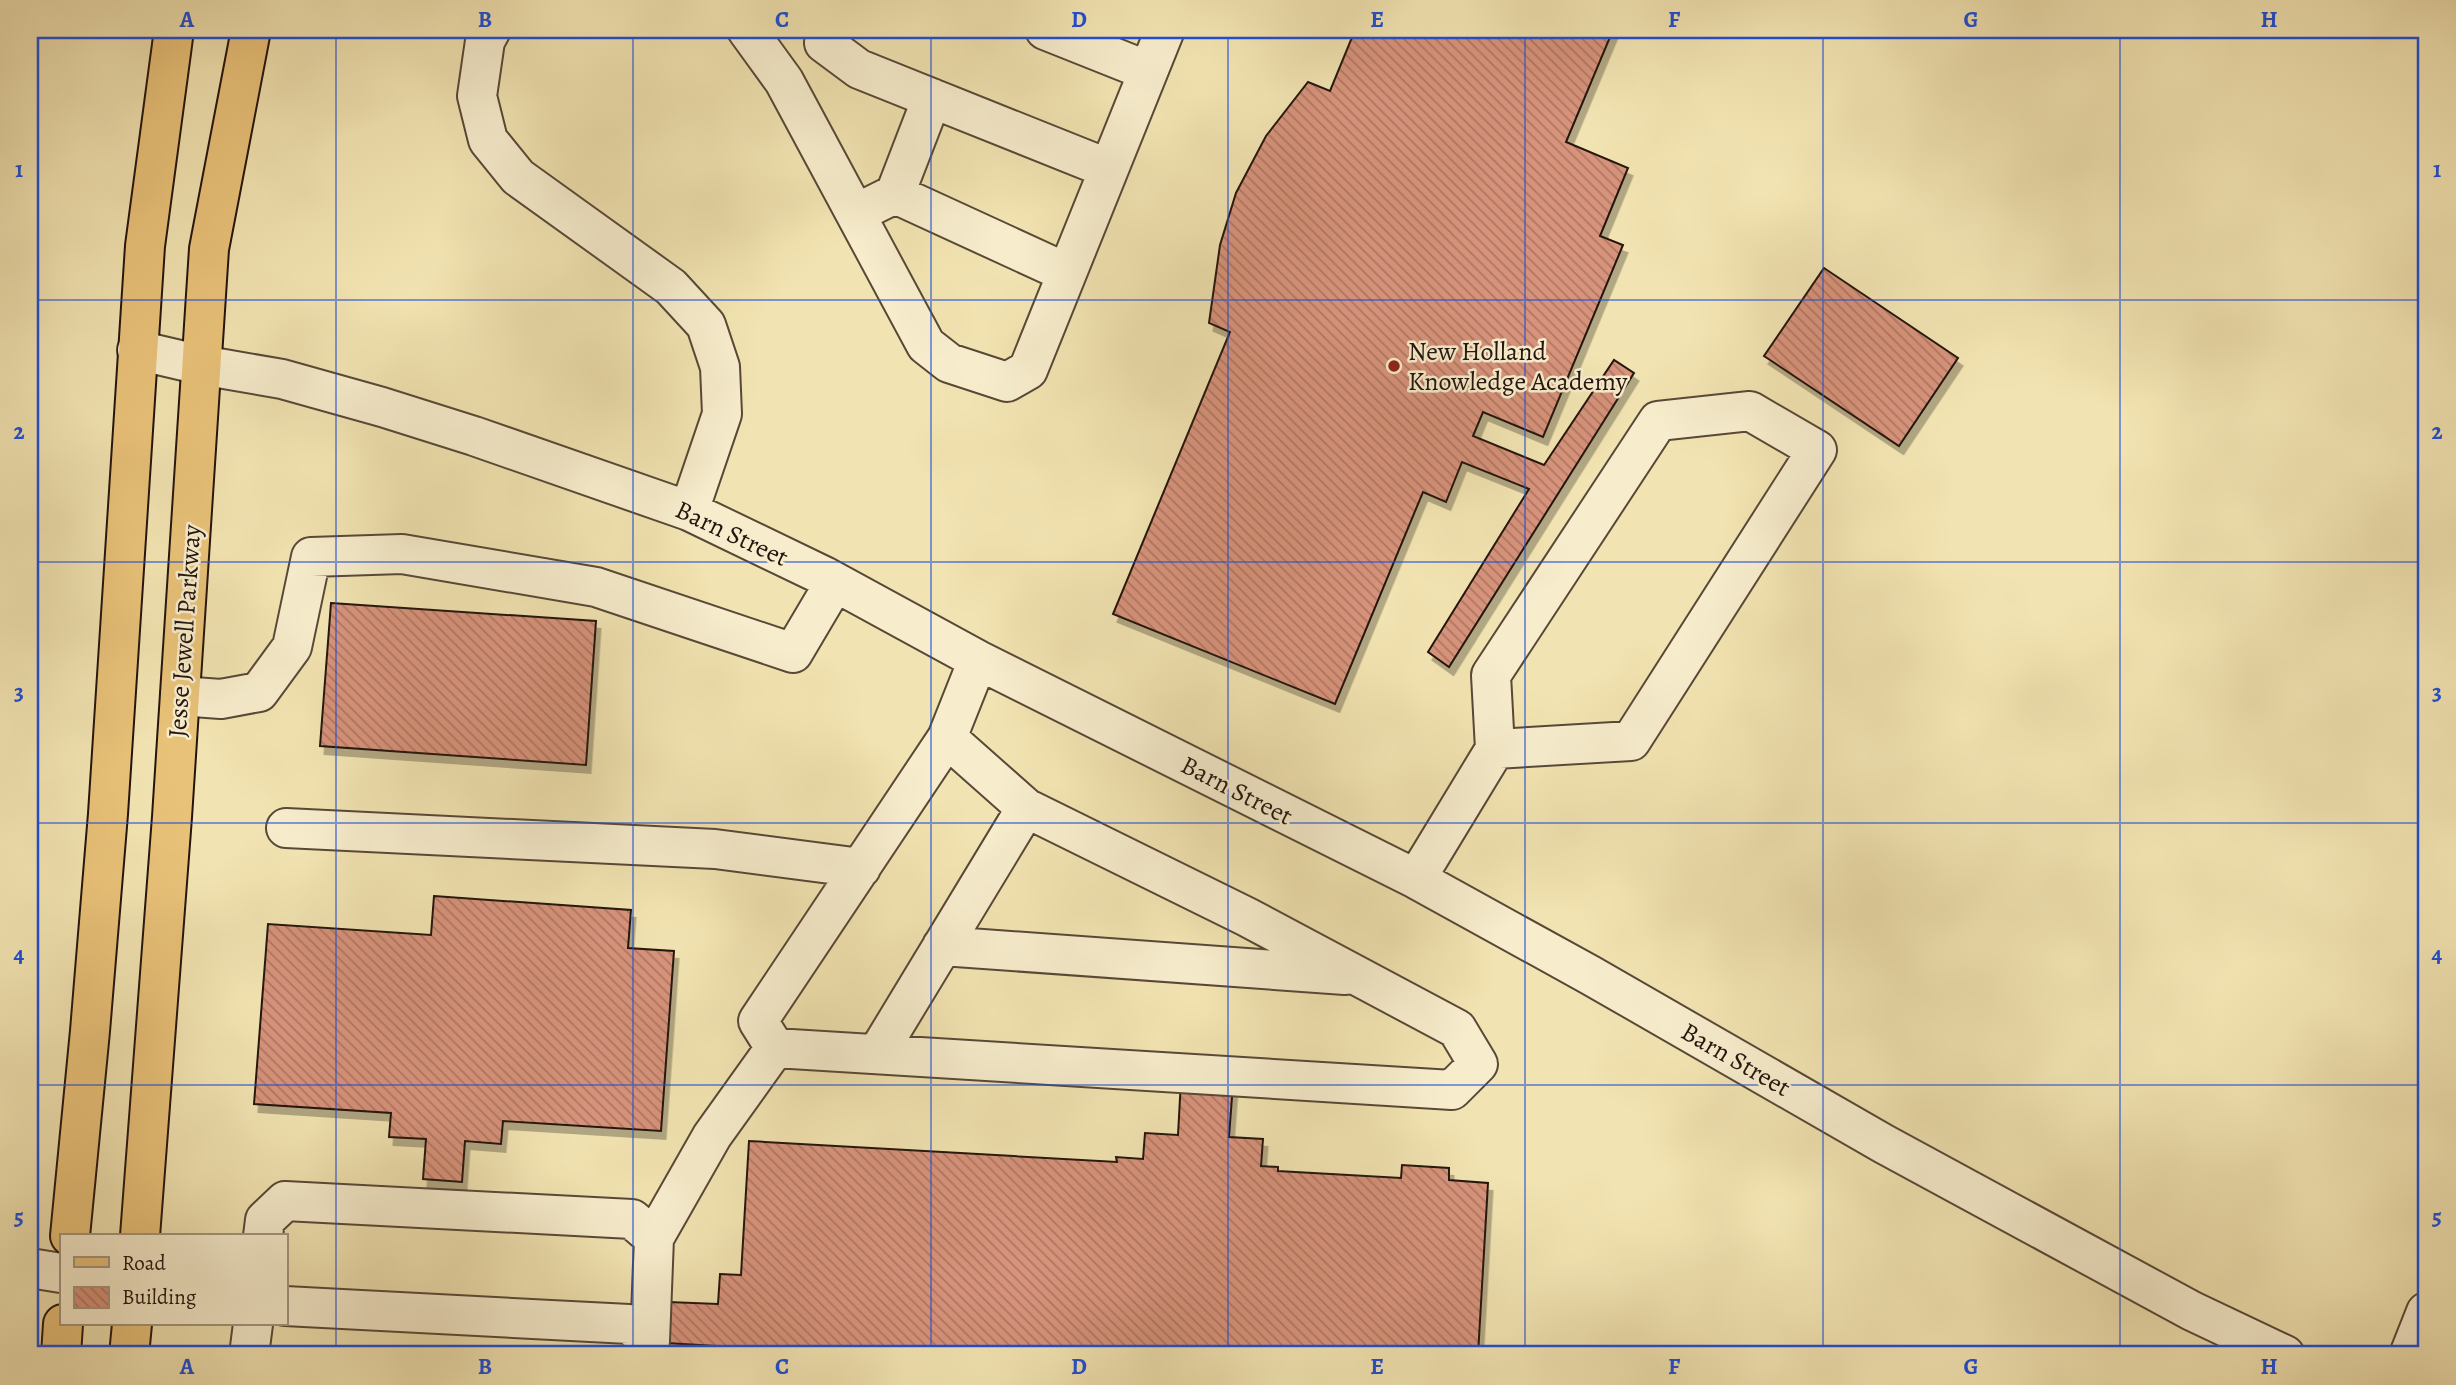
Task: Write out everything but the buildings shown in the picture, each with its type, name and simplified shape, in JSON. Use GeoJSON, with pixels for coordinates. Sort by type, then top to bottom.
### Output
{"type":"FeatureCollection","features":[{"type":"Feature","properties":{"kind":"main road"},"geometry":{"type":"LineString","coordinates":[[70,1234],[108,814],[145,246],[174,30]]}},
{"type":"Feature","properties":{"kind":"main road","name":"Jesse Jewell Parkway"},"geometry":{"type":"LineString","coordinates":[[139,1234],[180,696],[209,249],[251,30]]}},
{"type":"Feature","properties":{"kind":"main road"},"geometry":{"type":"LineString","coordinates":[[61,1355],[63,1326]]}},
{"type":"Feature","properties":{"kind":"main road"},"geometry":{"type":"LineString","coordinates":[[130,1355],[132,1326]]}},
{"type":"Feature","properties":{"kind":"street"},"geometry":{"type":"LineString","coordinates":[[491,30],[485,41],[477,96],[488,140],[518,177],[671,287],[706,326],[720,367],[722,414],[689,511]]}},
{"type":"Feature","properties":{"kind":"street"},"geometry":{"type":"LineString","coordinates":[[747,30],[784,80],[926,345],[949,363],[1007,382],[1028,370],[1165,30]]}},
{"type":"Feature","properties":{"kind":"street"},"geometry":{"type":"LineString","coordinates":[[1045,30],[1148,71]]}},
{"type":"Feature","properties":{"kind":"street"},"geometry":{"type":"LineString","coordinates":[[784,80],[802,70],[826,36],[859,69],[1109,169]]}},
{"type":"Feature","properties":{"kind":"street"},"geometry":{"type":"LineString","coordinates":[[856,215],[895,194],[932,98]]}},
{"type":"Feature","properties":{"kind":"street"},"geometry":{"type":"LineString","coordinates":[[895,194],[1067,273]]}},
{"type":"Feature","properties":{"kind":"street","name":"Barn Street"},"geometry":{"type":"LineString","coordinates":[[137,350],[201,365],[282,379],[382,407],[498,444],[689,511],[835,582],[978,660],[1416,879],[1590,975],[1884,1144],[2192,1311],[2285,1355]]}},
{"type":"Feature","properties":{"kind":"street"},"geometry":{"type":"LineString","coordinates":[[1416,879],[1495,749],[1490,675],[1658,421],[1749,411],[1817,450],[1631,741],[1495,749]]}},
{"type":"Feature","properties":{"kind":"street"},"geometry":{"type":"LineString","coordinates":[[180,696],[221,699],[259,692],[292,647],[311,557],[402,554],[596,587],[793,653],[835,582]]}},
{"type":"Feature","properties":{"kind":"street"},"geometry":{"type":"LineString","coordinates":[[775,1048],[758,1021],[947,738],[978,660]]}},
{"type":"Feature","properties":{"kind":"street"},"geometry":{"type":"LineString","coordinates":[[775,1048],[1452,1090],[1478,1063],[1457,1029],[1247,917],[1026,808],[947,738]]}},
{"type":"Feature","properties":{"kind":"street"},"geometry":{"type":"LineString","coordinates":[[877,1054],[1026,808]]}},
{"type":"Feature","properties":{"kind":"street"},"geometry":{"type":"LineString","coordinates":[[286,828],[715,849],[861,868]]}},
{"type":"Feature","properties":{"kind":"street"},"geometry":{"type":"LineString","coordinates":[[943,946],[1359,976]]}},
{"type":"Feature","properties":{"kind":"street"},"geometry":{"type":"LineString","coordinates":[[650,1348],[654,1238],[712,1136],[775,1048]]}},
{"type":"Feature","properties":{"kind":"street"},"geometry":{"type":"LineString","coordinates":[[263,1234],[265,1220],[285,1201],[632,1219],[654,1238]]}},
{"type":"Feature","properties":{"kind":"street"},"geometry":{"type":"LineString","coordinates":[[30,1268],[60,1273]]}},
{"type":"Feature","properties":{"kind":"street"},"geometry":{"type":"LineString","coordinates":[[287,1306],[629,1324],[650,1348]]}},
{"type":"Feature","properties":{"kind":"street"},"geometry":{"type":"LineString","coordinates":[[2409,1355],[2426,1312]]}},
{"type":"Feature","properties":{"kind":"street"},"geometry":{"type":"LineString","coordinates":[[249,1355],[253,1326]]}},
{"type":"Feature","properties":{"kind":"place","name":"New Holland Knowledge Academy"},"geometry":{"type":"Point","coordinates":[1394,366]}}]}
